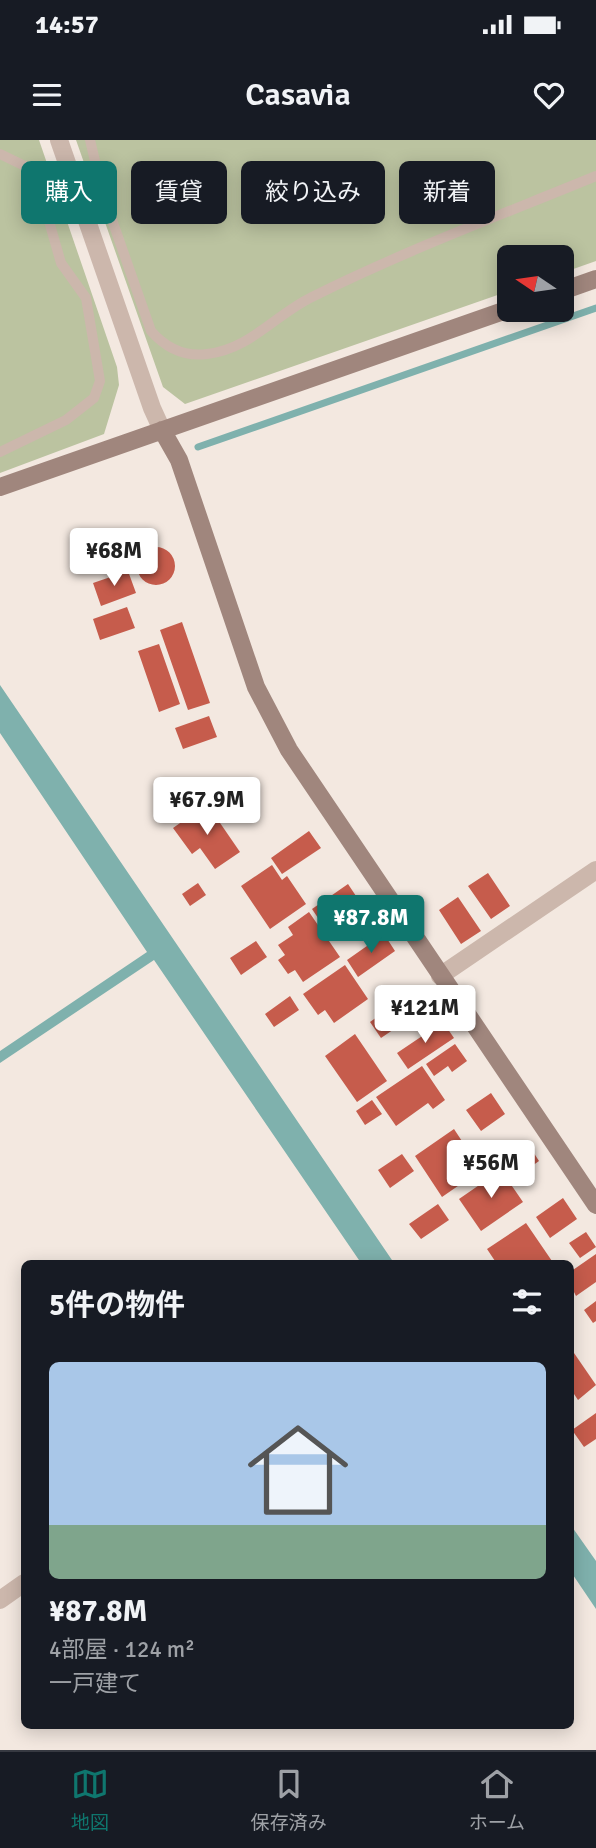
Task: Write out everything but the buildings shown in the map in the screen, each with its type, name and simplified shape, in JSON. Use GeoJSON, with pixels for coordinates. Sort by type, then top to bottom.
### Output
{"type":"FeatureCollection","features":[{"type":"Feature","properties":{"kind":"street"},"geometry":{"type":"LineString","coordinates":[[59,140],[152,408],[179,460],[256,687],[289,750],[596,1205]]}},
{"type":"Feature","properties":{"kind":"street"},"geometry":{"type":"LineString","coordinates":[[574,287],[596,279]]}},
{"type":"Feature","properties":{"kind":"street"},"geometry":{"type":"LineString","coordinates":[[0,487],[497,313]]}},
{"type":"Feature","properties":{"kind":"street"},"geometry":{"type":"LineString","coordinates":[[440,976],[596,870]]}},
{"type":"Feature","properties":{"kind":"street"},"geometry":{"type":"LineString","coordinates":[[0,1600],[21,1585]]}},
{"type":"Feature","properties":{"kind":"lane"},"geometry":{"type":"LineString","coordinates":[[90,140],[103,194],[151,331],[162,344],[175,351],[204,355],[237,347],[309,298],[407,252],[596,176]]}},
{"type":"Feature","properties":{"kind":"lane"},"geometry":{"type":"LineString","coordinates":[[0,154],[31,169],[36,176],[61,263],[86,298],[100,381],[94,398],[66,420],[0,452]]}},
{"type":"Feature","properties":{"kind":"green space"},"geometry":{"type":"Polygon","coordinates":[[[0,140],[39,140],[46,161],[21,161],[21,224],[68,224],[117,367],[119,385],[104,434],[0,473],[0,140]]]}},
{"type":"Feature","properties":{"kind":"green space"},"geometry":{"type":"Polygon","coordinates":[[[76,140],[596,140],[596,261],[574,269],[574,245],[497,245],[497,295],[185,404],[163,387],[106,224],[117,224],[117,161],[83,161],[76,140]]]}},
{"type":"Feature","properties":{"kind":"water"},"geometry":{"type":"Polygon","coordinates":[[[0,685],[392,1260],[359,1260],[154,960],[0,1063],[0,1051],[147,952],[0,733],[0,685]]]}},
{"type":"Feature","properties":{"kind":"water"},"geometry":{"type":"Polygon","coordinates":[[[574,1530],[596,1561],[596,1609],[574,1576],[574,1530]]]}},
{"type":"Feature","properties":{"kind":"waterway"},"geometry":{"type":"LineString","coordinates":[[198,447],[596,308]]}}]}
